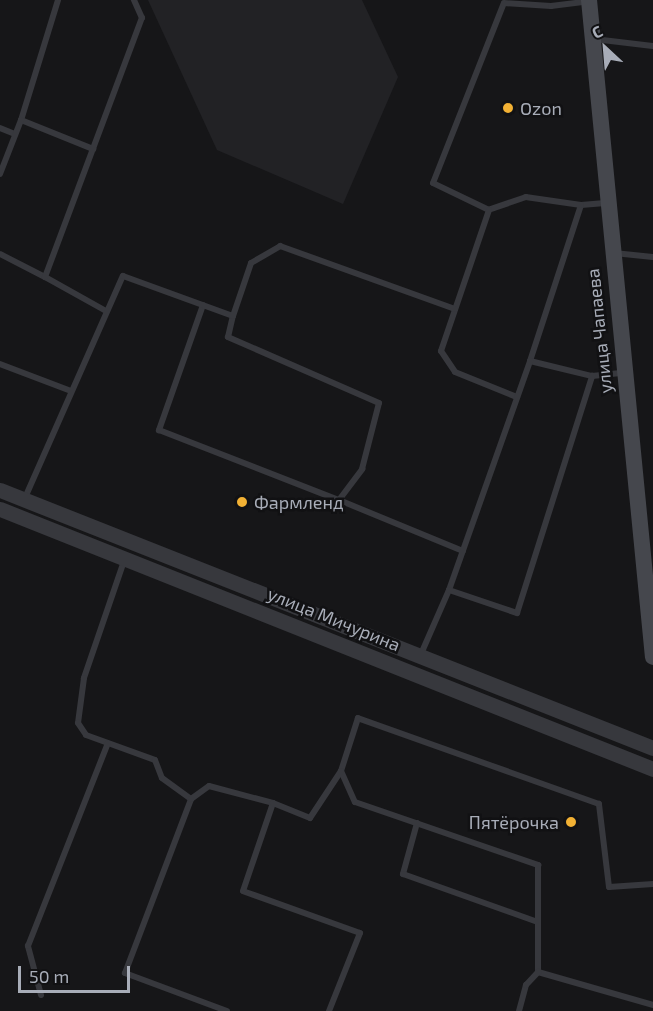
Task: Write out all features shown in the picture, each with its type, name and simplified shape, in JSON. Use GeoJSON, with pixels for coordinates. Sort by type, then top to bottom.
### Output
{"type":"FeatureCollection","features":[{"type":"Feature","properties":{"kind":"main road","name":"улица Чапаева"},"geometry":{"type":"LineString","coordinates":[[589,0],[605,203],[653,657]]}},
{"type":"Feature","properties":{"kind":"street","name":"улица Мичурина"},"geometry":{"type":"LineString","coordinates":[[0,490],[653,747]]}},
{"type":"Feature","properties":{"kind":"street","name":"улица Мичурина"},"geometry":{"type":"LineString","coordinates":[[0,509],[126,557],[653,769]]}},
{"type":"Feature","properties":{"kind":"lane"},"geometry":{"type":"LineString","coordinates":[[0,174],[21,120],[58,0]]}},
{"type":"Feature","properties":{"kind":"lane"},"geometry":{"type":"LineString","coordinates":[[45,278],[142,18],[134,0]]}},
{"type":"Feature","properties":{"kind":"lane"},"geometry":{"type":"LineString","coordinates":[[589,0],[551,6],[504,3],[433,183],[489,210],[526,197],[581,205],[605,203]]}},
{"type":"Feature","properties":{"kind":"lane"},"geometry":{"type":"LineString","coordinates":[[592,39],[653,46]]}},
{"type":"Feature","properties":{"kind":"lane"},"geometry":{"type":"LineString","coordinates":[[21,120],[93,149]]}},
{"type":"Feature","properties":{"kind":"lane"},"geometry":{"type":"LineString","coordinates":[[0,128],[15,134]]}},
{"type":"Feature","properties":{"kind":"lane"},"geometry":{"type":"LineString","coordinates":[[421,654],[463,551],[530,361],[581,205]]}},
{"type":"Feature","properties":{"kind":"lane"},"geometry":{"type":"LineString","coordinates":[[489,210],[441,351],[455,372],[517,397]]}},
{"type":"Feature","properties":{"kind":"lane"},"geometry":{"type":"LineString","coordinates":[[339,500],[362,469],[379,403],[228,337],[251,263],[280,246],[455,309]]}},
{"type":"Feature","properties":{"kind":"lane"},"geometry":{"type":"LineString","coordinates":[[610,253],[653,257]]}},
{"type":"Feature","properties":{"kind":"lane"},"geometry":{"type":"LineString","coordinates":[[0,254],[106,311]]}},
{"type":"Feature","properties":{"kind":"lane"},"geometry":{"type":"LineString","coordinates":[[24,500],[123,276],[233,316]]}},
{"type":"Feature","properties":{"kind":"lane"},"geometry":{"type":"LineString","coordinates":[[203,305],[159,430],[463,551]]}},
{"type":"Feature","properties":{"kind":"lane"},"geometry":{"type":"LineString","coordinates":[[530,361],[592,376],[624,373]]}},
{"type":"Feature","properties":{"kind":"lane"},"geometry":{"type":"LineString","coordinates":[[0,364],[71,391]]}},
{"type":"Feature","properties":{"kind":"lane"},"geometry":{"type":"LineString","coordinates":[[449,590],[517,614],[592,376]]}},
{"type":"Feature","properties":{"kind":"lane"},"geometry":{"type":"LineString","coordinates":[[126,557],[77,706],[86,735],[155,760],[162,778],[191,799]]}},
{"type":"Feature","properties":{"kind":"lane"},"geometry":{"type":"LineString","coordinates":[[227,1011],[125,973],[191,799],[209,786],[273,804],[310,818],[341,771],[358,718],[599,804],[609,888],[653,884]]}},
{"type":"Feature","properties":{"kind":"lane"},"geometry":{"type":"LineString","coordinates":[[41,995],[28,946],[108,743]]}},
{"type":"Feature","properties":{"kind":"lane"},"geometry":{"type":"LineString","coordinates":[[341,771],[355,802],[538,866],[538,972],[526,985],[519,1011]]}},
{"type":"Feature","properties":{"kind":"lane"},"geometry":{"type":"LineString","coordinates":[[273,804],[243,891],[360,933],[329,1011]]}},
{"type":"Feature","properties":{"kind":"lane"},"geometry":{"type":"LineString","coordinates":[[417,824],[403,874],[538,922]]}},
{"type":"Feature","properties":{"kind":"lane"},"geometry":{"type":"LineString","coordinates":[[538,972],[653,1005]]}},
{"type":"Feature","properties":{"kind":"shaded area"},"geometry":{"type":"Polygon","coordinates":[[[148,0],[362,0],[398,77],[343,204],[217,150],[148,0]]]}},
{"type":"Feature","properties":{"kind":"place","name":"Ozon"},"geometry":{"type":"Point","coordinates":[508,108]}},
{"type":"Feature","properties":{"kind":"place","name":"Фармленд"},"geometry":{"type":"Point","coordinates":[242,502]}},
{"type":"Feature","properties":{"kind":"place","name":"Пятёрочка"},"geometry":{"type":"Point","coordinates":[571,822]}}]}
